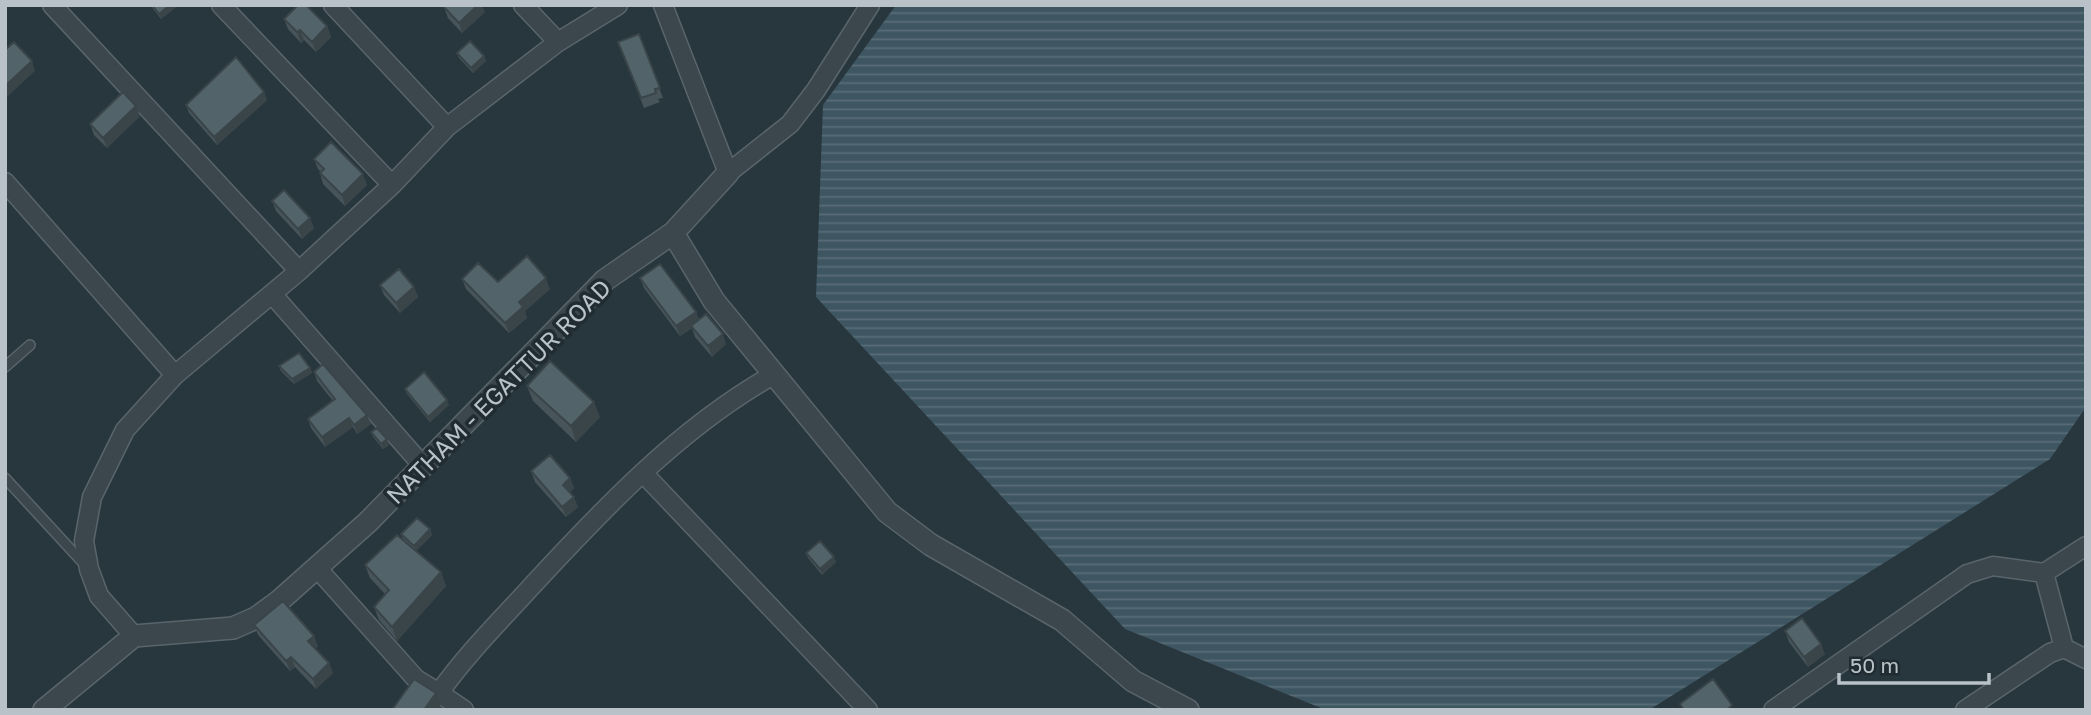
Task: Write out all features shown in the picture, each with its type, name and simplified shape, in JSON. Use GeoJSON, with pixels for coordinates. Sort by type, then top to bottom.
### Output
{"type":"FeatureCollection","features":[{"type":"Feature","properties":{"kind":"street"},"geometry":{"type":"LineString","coordinates":[[52,5],[299,271]]}},
{"type":"Feature","properties":{"kind":"street"},"geometry":{"type":"LineString","coordinates":[[221,5],[392,185]]}},
{"type":"Feature","properties":{"kind":"street"},"geometry":{"type":"LineString","coordinates":[[332,5],[447,127]]}},
{"type":"Feature","properties":{"kind":"street"},"geometry":{"type":"LineString","coordinates":[[523,5],[558,42]]}},
{"type":"Feature","properties":{"kind":"street"},"geometry":{"type":"LineString","coordinates":[[54,706],[134,636],[99,596],[83,541],[92,497],[125,430],[175,375],[299,271],[392,185],[447,127],[558,42],[618,5]]}},
{"type":"Feature","properties":{"kind":"street"},"geometry":{"type":"LineString","coordinates":[[663,5],[728,173],[790,124],[816,90],[870,5]]}},
{"type":"Feature","properties":{"kind":"street","name":"NATHAM - EGATTUR ROAD"},"geometry":{"type":"LineString","coordinates":[[134,636],[233,628],[256,618],[368,522],[605,280],[673,233],[728,173]]}},
{"type":"Feature","properties":{"kind":"street"},"geometry":{"type":"LineString","coordinates":[[5,182],[175,375]]}},
{"type":"Feature","properties":{"kind":"street"},"geometry":{"type":"LineString","coordinates":[[673,233],[715,301],[887,512],[932,545],[1062,620],[1133,681],[1188,710]]}},
{"type":"Feature","properties":{"kind":"street"},"geometry":{"type":"LineString","coordinates":[[272,294],[423,466]]}},
{"type":"Feature","properties":{"kind":"street"},"geometry":{"type":"LineString","coordinates":[[439,693],[510,610],[585,529],[687,434],[745,391],[773,375]]}},
{"type":"Feature","properties":{"kind":"street"},"geometry":{"type":"LineString","coordinates":[[644,474],[868,710]]}},
{"type":"Feature","properties":{"kind":"street"},"geometry":{"type":"LineString","coordinates":[[1773,710],[1968,574],[1993,566],[2044,573],[2086,546]]}},
{"type":"Feature","properties":{"kind":"street"},"geometry":{"type":"LineString","coordinates":[[317,568],[416,679],[464,710]]}},
{"type":"Feature","properties":{"kind":"street"},"geometry":{"type":"LineString","coordinates":[[2044,573],[2064,648]]}},
{"type":"Feature","properties":{"kind":"street"},"geometry":{"type":"LineString","coordinates":[[1965,710],[2050,653],[2064,648],[2086,659]]}},
{"type":"Feature","properties":{"kind":"lane"},"geometry":{"type":"LineString","coordinates":[[5,367],[30,345]]}},
{"type":"Feature","properties":{"kind":"lane"},"geometry":{"type":"LineString","coordinates":[[5,478],[89,569]]}},
{"type":"Feature","properties":{"kind":"water"},"geometry":{"type":"Polygon","coordinates":[[[896,5],[2086,5],[2086,407],[2050,459],[1649,710],[1326,710],[1125,629],[816,297],[823,105],[896,5]]]}},
{"type":"Feature","properties":{"kind":"building"},"geometry":{"type":"Polygon","coordinates":[[[152,5],[170,5],[159,14],[152,5]]]}},
{"type":"Feature","properties":{"kind":"building"},"geometry":{"type":"Polygon","coordinates":[[[298,5],[306,5],[327,26],[312,42],[284,19],[298,5]]]}},
{"type":"Feature","properties":{"kind":"building"},"geometry":{"type":"Polygon","coordinates":[[[478,5],[459,23],[444,7],[478,5]]]}},
{"type":"Feature","properties":{"kind":"building"},"geometry":{"type":"Polygon","coordinates":[[[639,34],[660,88],[655,89],[656,93],[641,98],[618,42],[639,34]]]}},
{"type":"Feature","properties":{"kind":"building"},"geometry":{"type":"Polygon","coordinates":[[[470,41],[484,56],[471,68],[457,53],[470,41]]]}},
{"type":"Feature","properties":{"kind":"building"},"geometry":{"type":"Polygon","coordinates":[[[14,42],[32,61],[5,86],[5,50],[14,42]]]}},
{"type":"Feature","properties":{"kind":"building"},"geometry":{"type":"Polygon","coordinates":[[[236,57],[264,92],[214,137],[186,105],[236,57]]]}},
{"type":"Feature","properties":{"kind":"building"},"geometry":{"type":"Polygon","coordinates":[[[123,92],[136,106],[103,138],[90,124],[123,92]]]}},
{"type":"Feature","properties":{"kind":"building"},"geometry":{"type":"Polygon","coordinates":[[[331,142],[363,174],[342,195],[320,173],[324,169],[314,159],[331,142]]]}},
{"type":"Feature","properties":{"kind":"building"},"geometry":{"type":"Polygon","coordinates":[[[284,190],[310,218],[298,229],[272,201],[284,190]]]}},
{"type":"Feature","properties":{"kind":"building"},"geometry":{"type":"Polygon","coordinates":[[[527,256],[546,278],[519,302],[523,307],[505,323],[462,279],[478,263],[498,282],[527,256]]]}},
{"type":"Feature","properties":{"kind":"building"},"geometry":{"type":"Polygon","coordinates":[[[660,264],[696,312],[676,326],[640,278],[660,264]]]}},
{"type":"Feature","properties":{"kind":"building"},"geometry":{"type":"Polygon","coordinates":[[[399,269],[414,287],[396,303],[380,285],[399,269]]]}},
{"type":"Feature","properties":{"kind":"building"},"geometry":{"type":"Polygon","coordinates":[[[706,314],[723,334],[708,346],[691,326],[706,314]]]}},
{"type":"Feature","properties":{"kind":"building"},"geometry":{"type":"Polygon","coordinates":[[[299,353],[310,368],[292,379],[279,366],[299,353]]]}},
{"type":"Feature","properties":{"kind":"building"},"geometry":{"type":"Polygon","coordinates":[[[550,361],[594,402],[571,426],[527,386],[550,361]]]}},
{"type":"Feature","properties":{"kind":"building"},"geometry":{"type":"Polygon","coordinates":[[[323,364],[367,415],[354,425],[349,418],[322,437],[308,419],[335,399],[314,372],[323,364]]]}},
{"type":"Feature","properties":{"kind":"building"},"geometry":{"type":"Polygon","coordinates":[[[424,372],[447,400],[428,417],[405,389],[424,372]]]}},
{"type":"Feature","properties":{"kind":"building"},"geometry":{"type":"Polygon","coordinates":[[[377,428],[387,439],[381,444],[371,432],[377,428]]]}},
{"type":"Feature","properties":{"kind":"building"},"geometry":{"type":"Polygon","coordinates":[[[550,455],[570,478],[563,485],[574,497],[562,507],[531,471],[550,455]]]}},
{"type":"Feature","properties":{"kind":"building"},"geometry":{"type":"Polygon","coordinates":[[[417,518],[430,529],[414,546],[401,534],[417,518]]]}},
{"type":"Feature","properties":{"kind":"building"},"geometry":{"type":"Polygon","coordinates":[[[397,535],[441,572],[392,627],[374,607],[389,590],[365,565],[397,535]]]}},
{"type":"Feature","properties":{"kind":"building"},"geometry":{"type":"Polygon","coordinates":[[[820,541],[834,557],[820,569],[806,553],[820,541]]]}},
{"type":"Feature","properties":{"kind":"building"},"geometry":{"type":"Polygon","coordinates":[[[283,601],[314,636],[308,641],[329,663],[313,679],[291,657],[286,661],[254,625],[283,601]]]}},
{"type":"Feature","properties":{"kind":"building"},"geometry":{"type":"Polygon","coordinates":[[[1802,618],[1821,644],[1804,657],[1785,631],[1802,618]]]}},
{"type":"Feature","properties":{"kind":"building"},"geometry":{"type":"Polygon","coordinates":[[[414,679],[436,693],[424,710],[392,710],[414,679]]]}},
{"type":"Feature","properties":{"kind":"building"},"geometry":{"type":"Polygon","coordinates":[[[1713,679],[1732,705],[1727,710],[1684,710],[1680,704],[1713,679]]]}}]}
